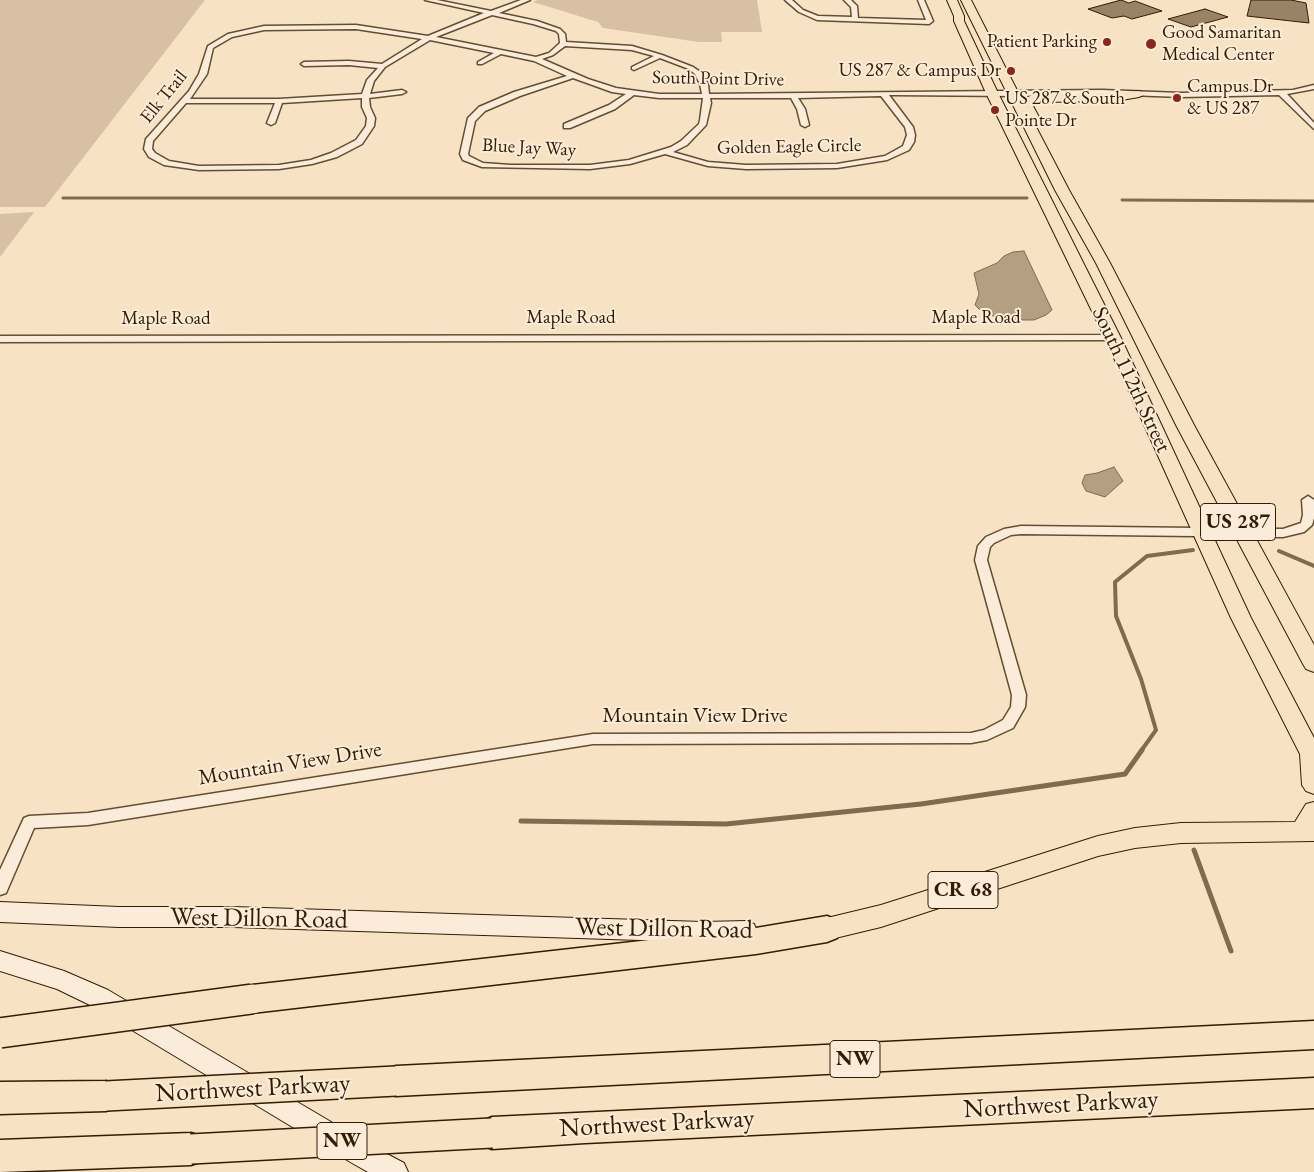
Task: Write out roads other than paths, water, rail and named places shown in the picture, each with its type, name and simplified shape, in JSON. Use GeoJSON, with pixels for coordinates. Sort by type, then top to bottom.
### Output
{"type":"FeatureCollection","features":[{"type":"Feature","properties":{"kind":"highway"},"geometry":{"type":"LineString","coordinates":[[0,1033],[252,999],[756,941],[827,929]]}},
{"type":"Feature","properties":{"kind":"highway","name":"Northwest Parkway"},"geometry":{"type":"LineString","coordinates":[[0,1098],[106,1096],[1314,1035]]}},
{"type":"Feature","properties":{"kind":"highway","name":"Northwest Parkway"},"geometry":{"type":"LineString","coordinates":[[0,1157],[492,1134],[615,1125],[1314,1093]]}},
{"type":"Feature","properties":{"kind":"main road","name":"South 112th Street"},"geometry":{"type":"LineString","coordinates":[[952,0],[960,16],[959,21],[992,93],[1113,338],[1212,532],[1241,618],[1312,757]]}},
{"type":"Feature","properties":{"kind":"main road","name":"South 112th Street"},"geometry":{"type":"LineString","coordinates":[[966,0],[1062,190],[1082,222],[1185,425],[1314,664]]}},
{"type":"Feature","properties":{"kind":"main road"},"geometry":{"type":"LineString","coordinates":[[960,16],[973,34],[1002,86],[1006,91],[1015,94]]}},
{"type":"Feature","properties":{"kind":"main road"},"geometry":{"type":"LineString","coordinates":[[1005,75],[1017,84],[1030,89],[1124,90],[1139,94]]}},
{"type":"Feature","properties":{"kind":"main road"},"geometry":{"type":"LineString","coordinates":[[992,93],[1006,99],[1050,180],[1055,187],[1062,190],[1066,187],[1026,103],[1036,98],[1116,97],[1139,94]]}},
{"type":"Feature","properties":{"kind":"main road","name":"Maple Road"},"geometry":{"type":"LineString","coordinates":[[1113,338],[1141,338]]}},
{"type":"Feature","properties":{"kind":"main road"},"geometry":{"type":"LineString","coordinates":[[1312,757],[1314,785]]}},
{"type":"Feature","properties":{"kind":"main road","name":"West Dillon Road"},"geometry":{"type":"LineString","coordinates":[[0,912],[119,917],[243,918],[703,932],[827,929],[915,906],[1098,846],[1135,838],[1181,833],[1310,825]]}},
{"type":"Feature","properties":{"kind":"main road"},"geometry":{"type":"LineString","coordinates":[[0,952],[30,968],[100,998],[361,1154],[395,1172]]}},
{"type":"Feature","properties":{"kind":"main road"},"geometry":{"type":"LineString","coordinates":[[0,962],[30,968]]}},
{"type":"Feature","properties":{"kind":"street"},"geometry":{"type":"LineString","coordinates":[[428,0],[552,27],[562,34],[563,44]]}},
{"type":"Feature","properties":{"kind":"street"},"geometry":{"type":"LineString","coordinates":[[365,96],[371,80],[383,66],[429,38],[490,12],[527,0]]}},
{"type":"Feature","properties":{"kind":"street"},"geometry":{"type":"LineString","coordinates":[[788,0],[810,16],[825,19],[929,22],[921,0]]}},
{"type":"Feature","properties":{"kind":"street"},"geometry":{"type":"LineString","coordinates":[[847,0],[854,6],[855,20]]}},
{"type":"Feature","properties":{"kind":"street","name":"Elk Trail"},"geometry":{"type":"LineString","coordinates":[[365,96],[366,107],[371,118],[370,126],[365,135],[348,148],[334,155],[298,165],[236,168],[178,166],[158,160],[148,149],[149,141],[186,101],[202,74],[210,47],[222,38],[240,32],[264,28],[356,27],[429,38]]}},
{"type":"Feature","properties":{"kind":"street","name":"South Point Drive"},"geometry":{"type":"LineString","coordinates":[[429,38],[536,59],[602,87],[632,93],[706,96],[793,96],[883,93],[1015,94],[1102,92],[1139,94],[1281,92]]}},
{"type":"Feature","properties":{"kind":"street"},"geometry":{"type":"LineString","coordinates":[[536,59],[551,54],[563,44],[614,46],[647,52],[683,65],[698,73],[704,84],[706,96]]}},
{"type":"Feature","properties":{"kind":"street"},"geometry":{"type":"LineString","coordinates":[[480,63],[502,51]]}},
{"type":"Feature","properties":{"kind":"street"},"geometry":{"type":"LineString","coordinates":[[634,68],[660,56]]}},
{"type":"Feature","properties":{"kind":"street"},"geometry":{"type":"LineString","coordinates":[[304,64],[349,63],[383,66]]}},
{"type":"Feature","properties":{"kind":"street","name":"Blue Jay Way"},"geometry":{"type":"LineString","coordinates":[[573,76],[517,94],[482,109],[471,120],[464,154],[466,158],[472,162],[491,166],[590,167],[630,162],[666,152],[684,143],[702,125],[707,111],[706,96]]}},
{"type":"Feature","properties":{"kind":"street"},"geometry":{"type":"LineString","coordinates":[[1281,92],[1314,82]]}},
{"type":"Feature","properties":{"kind":"street"},"geometry":{"type":"LineString","coordinates":[[1281,92],[1314,87]]}},
{"type":"Feature","properties":{"kind":"street"},"geometry":{"type":"LineString","coordinates":[[186,101],[279,101],[402,92]]}},
{"type":"Feature","properties":{"kind":"street"},"geometry":{"type":"LineString","coordinates":[[1281,92],[1314,127]]}},
{"type":"Feature","properties":{"kind":"street"},"geometry":{"type":"LineString","coordinates":[[566,126],[612,107],[632,93]]}},
{"type":"Feature","properties":{"kind":"street","name":"Golden Eagle Circle"},"geometry":{"type":"LineString","coordinates":[[666,152],[708,164],[746,167],[837,166],[886,158],[906,148],[912,135],[909,127],[883,93]]}},
{"type":"Feature","properties":{"kind":"street"},"geometry":{"type":"LineString","coordinates":[[793,96],[801,110],[805,125]]}},
{"type":"Feature","properties":{"kind":"street"},"geometry":{"type":"LineString","coordinates":[[271,123],[279,101]]}},
{"type":"Feature","properties":{"kind":"street","name":"Maple Road"},"geometry":{"type":"LineString","coordinates":[[0,339],[1113,338]]}},
{"type":"Feature","properties":{"kind":"street"},"geometry":{"type":"LineString","coordinates":[[1212,532],[1244,534],[1283,533],[1300,529],[1309,520],[1308,500]]}},
{"type":"Feature","properties":{"kind":"street","name":"Mountain View Drive"},"geometry":{"type":"LineString","coordinates":[[0,888],[28,822],[88,819],[579,740],[971,738],[987,735],[1008,724],[1018,707],[1019,695],[981,560],[984,546],[990,540],[1008,532],[1021,530],[1212,532]]}},
{"type":"Feature","properties":{"kind":"waterway"},"geometry":{"type":"LineString","coordinates":[[63,198],[1027,198]]}},
{"type":"Feature","properties":{"kind":"waterway"},"geometry":{"type":"LineString","coordinates":[[1122,200],[1314,201]]}},
{"type":"Feature","properties":{"kind":"waterway"},"geometry":{"type":"LineString","coordinates":[[1141,751],[1156,730],[1141,679],[1116,616],[1115,582],[1147,556],[1193,550]]}},
{"type":"Feature","properties":{"kind":"waterway"},"geometry":{"type":"LineString","coordinates":[[1279,551],[1314,566]]}},
{"type":"Feature","properties":{"kind":"waterway"},"geometry":{"type":"LineString","coordinates":[[521,821],[726,824],[921,804],[1125,774],[1142,750]]}},
{"type":"Feature","properties":{"kind":"waterway"},"geometry":{"type":"LineString","coordinates":[[1194,850],[1231,951]]}},
{"type":"Feature","properties":{"kind":"place","name":"Patient Parking"},"geometry":{"type":"Point","coordinates":[1107,42]}},
{"type":"Feature","properties":{"kind":"place","name":"Good Samaritan Medical Center"},"geometry":{"type":"Point","coordinates":[1151,44]}},
{"type":"Feature","properties":{"kind":"place","name":"US 287 & Campus Dr"},"geometry":{"type":"Point","coordinates":[1011,71]}},
{"type":"Feature","properties":{"kind":"place","name":"Campus Dr & US 287"},"geometry":{"type":"Point","coordinates":[1177,98]}},
{"type":"Feature","properties":{"kind":"place","name":"US 287 & South Pointe Dr"},"geometry":{"type":"Point","coordinates":[995,110]}}]}
